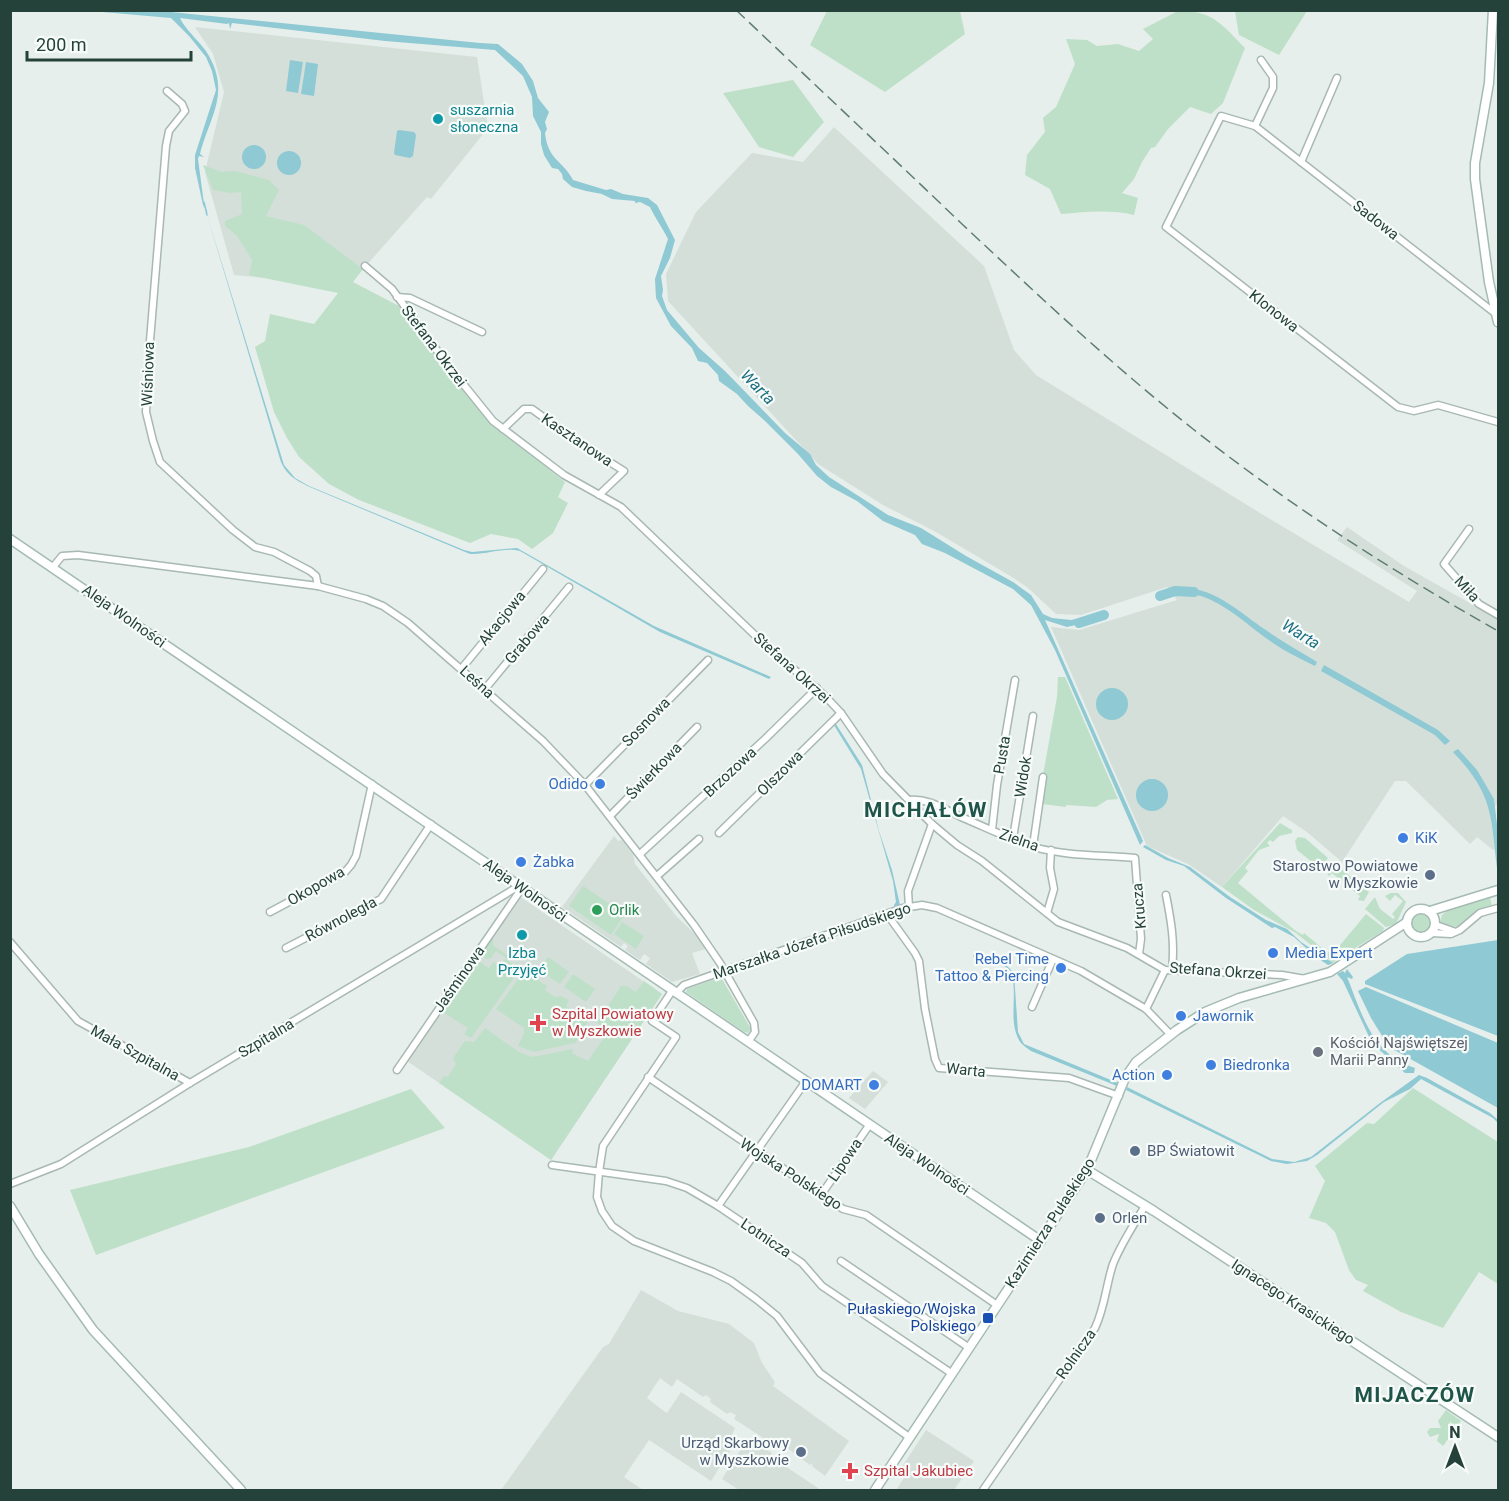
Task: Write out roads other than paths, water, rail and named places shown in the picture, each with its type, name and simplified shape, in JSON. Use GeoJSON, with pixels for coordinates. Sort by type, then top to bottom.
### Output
{"type":"FeatureCollection","features":[{"type":"Feature","properties":{"kind":"street"},"geometry":{"type":"LineString","coordinates":[[1493,10],[1489,83],[1475,179],[1490,282],[1498,318]]}},
{"type":"Feature","properties":{"kind":"street"},"geometry":{"type":"LineString","coordinates":[[1255,126],[1273,88],[1273,77],[1262,60]]}},
{"type":"Feature","properties":{"kind":"street"},"geometry":{"type":"LineString","coordinates":[[1301,162],[1337,78]]}},
{"type":"Feature","properties":{"kind":"street","name":"Wiśniowa"},"geometry":{"type":"LineString","coordinates":[[167,91],[182,104],[185,111],[170,131],[166,146],[146,412],[153,441],[160,462],[233,530],[255,548],[274,552],[310,571],[316,576],[318,586]]}},
{"type":"Feature","properties":{"kind":"street","name":"Sadowa"},"geometry":{"type":"LineString","coordinates":[[1221,116],[1255,126],[1498,318]]}},
{"type":"Feature","properties":{"kind":"street","name":"Klonowa"},"geometry":{"type":"LineString","coordinates":[[1221,116],[1166,227],[1398,407],[1414,411],[1438,405],[1498,422]]}},
{"type":"Feature","properties":{"kind":"street","name":"Stefana Okrzei"},"geometry":{"type":"LineString","coordinates":[[365,266],[392,289],[447,364],[493,421],[564,475],[621,507],[759,639],[817,688],[883,774],[932,824],[957,845],[982,861],[1066,926],[1127,948],[1169,969],[1282,975],[1305,979]]}},
{"type":"Feature","properties":{"kind":"street"},"geometry":{"type":"LineString","coordinates":[[397,297],[410,298],[482,332]]}},
{"type":"Feature","properties":{"kind":"street","name":"Kasztanowa"},"geometry":{"type":"LineString","coordinates":[[503,429],[524,410],[532,410],[624,471],[599,495]]}},
{"type":"Feature","properties":{"kind":"street","name":"Miła"},"geometry":{"type":"LineString","coordinates":[[1469,529],[1444,564],[1479,604],[1498,615]]}},
{"type":"Feature","properties":{"kind":"street","name":"Aleja Wolności"},"geometry":{"type":"LineString","coordinates":[[10,539],[1041,1241]]}},
{"type":"Feature","properties":{"kind":"street","name":"Leśna"},"geometry":{"type":"LineString","coordinates":[[53,567],[62,556],[78,555],[318,586],[360,596],[395,614],[462,668],[543,741],[585,785],[700,933],[754,1023],[755,1032],[748,1042]]}},
{"type":"Feature","properties":{"kind":"street","name":"Akacjowa"},"geometry":{"type":"LineString","coordinates":[[462,668],[543,569]]}},
{"type":"Feature","properties":{"kind":"street","name":"Grabowa"},"geometry":{"type":"LineString","coordinates":[[485,689],[569,587]]}},
{"type":"Feature","properties":{"kind":"street","name":"Sosnowa"},"geometry":{"type":"LineString","coordinates":[[585,785],[708,660]]}},
{"type":"Feature","properties":{"kind":"street","name":"Pusta"},"geometry":{"type":"LineString","coordinates":[[992,830],[997,785],[1015,680]]}},
{"type":"Feature","properties":{"kind":"street","name":"Brzozowa"},"geometry":{"type":"LineString","coordinates":[[640,854],[751,753],[817,688]]}},
{"type":"Feature","properties":{"kind":"street","name":"Olszowa"},"geometry":{"type":"LineString","coordinates":[[719,833],[839,715]]}},
{"type":"Feature","properties":{"kind":"street","name":"Widok"},"geometry":{"type":"LineString","coordinates":[[1013,838],[1033,716]]}},
{"type":"Feature","properties":{"kind":"street","name":"Świerkowa"},"geometry":{"type":"LineString","coordinates":[[610,816],[697,727]]}},
{"type":"Feature","properties":{"kind":"street"},"geometry":{"type":"LineString","coordinates":[[1033,846],[1043,777]]}},
{"type":"Feature","properties":{"kind":"street","name":"Okopowa"},"geometry":{"type":"LineString","coordinates":[[270,912],[345,872],[351,866],[356,856],[372,784]]}},
{"type":"Feature","properties":{"kind":"street","name":"Zielna"},"geometry":{"type":"LineString","coordinates":[[909,800],[930,803],[1033,846],[1051,850],[1135,858]]}},
{"type":"Feature","properties":{"kind":"street"},"geometry":{"type":"LineString","coordinates":[[906,908],[908,891],[932,824]]}},
{"type":"Feature","properties":{"kind":"street","name":"Równoległa"},"geometry":{"type":"LineString","coordinates":[[286,948],[381,899],[430,825]]}},
{"type":"Feature","properties":{"kind":"street"},"geometry":{"type":"LineString","coordinates":[[657,876],[699,839]]}},
{"type":"Feature","properties":{"kind":"street"},"geometry":{"type":"LineString","coordinates":[[1047,913],[1054,888],[1050,868],[1051,850]]}},
{"type":"Feature","properties":{"kind":"street","name":"Krucza"},"geometry":{"type":"LineString","coordinates":[[1135,858],[1141,939],[1139,954]]}},
{"type":"Feature","properties":{"kind":"street","name":"Jaśminowa"},"geometry":{"type":"LineString","coordinates":[[397,1070],[520,887]]}},
{"type":"Feature","properties":{"kind":"street","name":"Szpitalna"},"geometry":{"type":"LineString","coordinates":[[10,1184],[61,1164],[189,1083],[520,887]]}},
{"type":"Feature","properties":{"kind":"street"},"geometry":{"type":"LineString","coordinates":[[1453,904],[1440,914],[1434,926],[1422,937],[1410,932],[1407,922],[1414,910],[1430,911],[1453,904],[1497,891]]}},
{"type":"Feature","properties":{"kind":"street"},"geometry":{"type":"LineString","coordinates":[[1146,1010],[1169,969],[1174,951],[1172,923],[1166,896]]}},
{"type":"Feature","properties":{"kind":"street","name":"Marszałka Józefa Piłsudskiego"},"geometry":{"type":"LineString","coordinates":[[674,992],[682,986],[724,971],[887,914],[922,905],[937,908],[1096,979],[1146,1010],[1171,1035]]}},
{"type":"Feature","properties":{"kind":"street"},"geometry":{"type":"LineString","coordinates":[[1430,911],[1434,926],[1451,934],[1457,932],[1480,913],[1498,908]]}},
{"type":"Feature","properties":{"kind":"street","name":"Warta"},"geometry":{"type":"LineString","coordinates":[[887,914],[915,953],[935,1059],[939,1068],[1069,1078],[1119,1095]]}},
{"type":"Feature","properties":{"kind":"street","name":"Kazimierza Pułaskiego"},"geometry":{"type":"LineString","coordinates":[[875,1491],[1087,1170],[1125,1079],[1136,1062],[1205,1012],[1228,1002],[1330,972],[1407,922]]}},
{"type":"Feature","properties":{"kind":"street","name":"Kazimierza Pułaskiego"},"geometry":{"type":"LineString","coordinates":[[1383,937],[1404,931],[1410,932]]}},
{"type":"Feature","properties":{"kind":"street","name":"Mała Szpitalna"},"geometry":{"type":"LineString","coordinates":[[10,942],[78,1021],[189,1083]]}},
{"type":"Feature","properties":{"kind":"street"},"geometry":{"type":"LineString","coordinates":[[1032,1007],[1053,959]]}},
{"type":"Feature","properties":{"kind":"street"},"geometry":{"type":"LineString","coordinates":[[674,992],[652,1021],[676,1037],[603,1146],[597,1197],[602,1211],[612,1226],[634,1241],[713,1272],[731,1281],[756,1299],[777,1316],[820,1373],[909,1437]]}},
{"type":"Feature","properties":{"kind":"street","name":"Wojska Polskiego"},"geometry":{"type":"LineString","coordinates":[[648,1077],[821,1195],[843,1209],[866,1215],[997,1305]]}},
{"type":"Feature","properties":{"kind":"street"},"geometry":{"type":"LineString","coordinates":[[718,1206],[806,1081]]}},
{"type":"Feature","properties":{"kind":"street","name":"Lipowa"},"geometry":{"type":"LineString","coordinates":[[821,1195],[870,1124]]}},
{"type":"Feature","properties":{"kind":"street","name":"Lotnicza"},"geometry":{"type":"LineString","coordinates":[[552,1165],[666,1181],[687,1188],[718,1206],[802,1263],[822,1286],[951,1373]]}},
{"type":"Feature","properties":{"kind":"street","name":"Ignacego Krasickiego"},"geometry":{"type":"LineString","coordinates":[[1087,1170],[1154,1211],[1498,1437]]}},
{"type":"Feature","properties":{"kind":"street"},"geometry":{"type":"LineString","coordinates":[[10,1206],[51,1272],[93,1330],[241,1491]]}},
{"type":"Feature","properties":{"kind":"street","name":"Rolnicza"},"geometry":{"type":"LineString","coordinates":[[983,1491],[1095,1328],[1103,1309],[1113,1265],[1131,1228],[1145,1206]]}},
{"type":"Feature","properties":{"kind":"street"},"geometry":{"type":"LineString","coordinates":[[841,1261],[968,1347]]}},
{"type":"Feature","properties":{"kind":"water"},"geometry":{"type":"Polygon","coordinates":[[[91,11],[161,11],[498,44],[522,64],[533,81],[538,98],[549,112],[545,122],[547,129],[545,133],[553,155],[573,180],[606,190],[611,189],[623,194],[648,198],[657,205],[675,240],[670,258],[661,276],[662,296],[667,310],[699,348],[725,371],[785,433],[810,454],[816,465],[829,477],[888,515],[921,528],[1013,582],[1031,595],[1043,614],[1052,618],[1071,620],[1088,616],[1093,621],[1067,627],[1045,620],[1143,841],[1140,845],[1055,650],[1031,605],[1013,589],[945,553],[922,544],[915,535],[883,521],[857,501],[831,487],[817,476],[737,394],[719,381],[718,375],[707,363],[698,361],[692,348],[671,326],[656,298],[655,279],[668,239],[650,207],[640,202],[612,199],[602,194],[572,187],[563,179],[558,169],[552,168],[544,155],[541,132],[533,116],[532,97],[523,76],[495,50],[385,41],[232,23],[230,29],[229,23],[180,18],[206,51],[214,66],[217,79],[216,103],[200,154],[204,157],[199,156],[198,159],[204,204],[208,213],[203,205],[195,168],[195,155],[216,90],[206,57],[171,18],[91,11]]]}},
{"type":"Feature","properties":{"kind":"water"},"geometry":{"type":"Polygon","coordinates":[[[290,60],[303,62],[298,93],[286,91],[290,60]]]}},
{"type":"Feature","properties":{"kind":"water"},"geometry":{"type":"Polygon","coordinates":[[[306,62],[318,64],[314,96],[301,94],[306,62]]]}},
{"type":"Feature","properties":{"kind":"water"},"geometry":{"type":"Polygon","coordinates":[[[399,130],[414,132],[416,135],[413,156],[410,158],[394,153],[399,130]]]}},
{"type":"Feature","properties":{"kind":"water"},"geometry":{"type":"Polygon","coordinates":[[[254,145],[263,148],[266,157],[263,166],[254,169],[245,166],[242,157],[245,148],[254,145]]]}},
{"type":"Feature","properties":{"kind":"water"},"geometry":{"type":"Polygon","coordinates":[[[289,151],[298,154],[301,163],[298,172],[289,175],[280,172],[277,163],[280,154],[289,151]]]}},
{"type":"Feature","properties":{"kind":"water"},"geometry":{"type":"Polygon","coordinates":[[[207,215],[284,465],[295,478],[309,486],[464,550],[472,552],[517,548],[654,626],[771,677],[769,679],[660,632],[520,551],[470,554],[312,488],[292,477],[282,465],[280,459],[207,215]]]}},
{"type":"Feature","properties":{"kind":"water"},"geometry":{"type":"Polygon","coordinates":[[[1180,588],[1204,591],[1226,602],[1278,639],[1317,662],[1315,666],[1278,646],[1220,605],[1196,595],[1183,593],[1180,588]]]}},
{"type":"Feature","properties":{"kind":"water"},"geometry":{"type":"Polygon","coordinates":[[[1324,665],[1438,730],[1450,741],[1445,745],[1435,735],[1321,671],[1324,665]]]}},
{"type":"Feature","properties":{"kind":"water"},"geometry":{"type":"Polygon","coordinates":[[[1112,688],[1123,693],[1128,704],[1123,715],[1112,720],[1101,715],[1096,704],[1101,693],[1112,688]]]}},
{"type":"Feature","properties":{"kind":"water"},"geometry":{"type":"Polygon","coordinates":[[[834,721],[862,765],[900,905],[894,907],[896,902],[893,881],[861,769],[832,722],[834,721]]]}},
{"type":"Feature","properties":{"kind":"water"},"geometry":{"type":"Polygon","coordinates":[[[1458,749],[1477,770],[1494,799],[1498,833],[1498,875],[1489,809],[1477,782],[1453,752],[1458,749]]]}},
{"type":"Feature","properties":{"kind":"water"},"geometry":{"type":"Polygon","coordinates":[[[1152,779],[1164,783],[1168,795],[1164,807],[1152,811],[1140,807],[1136,795],[1140,783],[1152,779]]]}},
{"type":"Feature","properties":{"kind":"water"},"geometry":{"type":"Polygon","coordinates":[[[1145,845],[1190,867],[1230,897],[1266,920],[1287,929],[1301,942],[1333,963],[1328,965],[1294,937],[1275,927],[1272,928],[1226,898],[1184,866],[1166,860],[1143,847],[1145,845]]]}},
{"type":"Feature","properties":{"kind":"water"},"geometry":{"type":"Polygon","coordinates":[[[1498,940],[1498,1036],[1365,984],[1365,981],[1407,954],[1498,940]]]}},
{"type":"Feature","properties":{"kind":"water"},"geometry":{"type":"Polygon","coordinates":[[[973,955],[1001,962],[1006,965],[1014,974],[1018,1032],[1024,1044],[1118,1083],[1117,1086],[1031,1051],[1023,1045],[1015,1030],[1014,987],[1010,970],[1001,964],[973,957],[973,955]]]}},
{"type":"Feature","properties":{"kind":"water"},"geometry":{"type":"Polygon","coordinates":[[[1347,969],[1353,977],[1352,979],[1347,977],[1370,1032],[1388,1054],[1415,1068],[1414,1073],[1405,1073],[1372,1043],[1343,981],[1337,974],[1343,971],[1345,973],[1347,969]]]}},
{"type":"Feature","properties":{"kind":"water"},"geometry":{"type":"Polygon","coordinates":[[[1366,987],[1498,1043],[1498,1108],[1389,1047],[1358,991],[1366,987]]]}},
{"type":"Feature","properties":{"kind":"water"},"geometry":{"type":"Polygon","coordinates":[[[1419,1075],[1490,1113],[1498,1120],[1498,1123],[1493,1118],[1421,1079],[1410,1089],[1384,1102],[1317,1155],[1307,1161],[1287,1164],[1271,1161],[1126,1090],[1127,1087],[1272,1159],[1294,1162],[1311,1157],[1419,1075]]]}},
{"type":"Feature","properties":{"kind":"waterway"},"geometry":{"type":"LineString","coordinates":[[204,202],[207,215]]}},
{"type":"Feature","properties":{"kind":"waterway","name":"Warta"},"geometry":{"type":"LineString","coordinates":[[1160,596],[1175,591],[1194,592]]}},
{"type":"Feature","properties":{"kind":"waterway","name":"Warta"},"geometry":{"type":"LineString","coordinates":[[1079,623],[1104,615]]}},
{"type":"Feature","properties":{"kind":"railway"},"geometry":{"type":"LineString","coordinates":[[736,10],[1019,277],[1104,355],[1163,405],[1229,457],[1304,510],[1380,561],[1498,631]]}},
{"type":"Feature","properties":{"kind":"place","name":"suszarnia słoneczna"},"geometry":{"type":"Point","coordinates":[438,119]}},
{"type":"Feature","properties":{"kind":"place","name":"Odido"},"geometry":{"type":"Point","coordinates":[600,784]}},
{"type":"Feature","properties":{"kind":"place","name":"KiK"},"geometry":{"type":"Point","coordinates":[1403,838]}},
{"type":"Feature","properties":{"kind":"place","name":"Żabka"},"geometry":{"type":"Point","coordinates":[521,862]}},
{"type":"Feature","properties":{"kind":"place","name":"Starostwo Powiatowe w Myszkowie"},"geometry":{"type":"Point","coordinates":[1430,875]}},
{"type":"Feature","properties":{"kind":"place","name":"Orlik"},"geometry":{"type":"Point","coordinates":[597,910]}},
{"type":"Feature","properties":{"kind":"place","name":"Izba Przyjęć"},"geometry":{"type":"Point","coordinates":[522,935]}},
{"type":"Feature","properties":{"kind":"place","name":"Media Expert"},"geometry":{"type":"Point","coordinates":[1273,953]}},
{"type":"Feature","properties":{"kind":"place","name":"Rebel Time Tattoo & Piercing"},"geometry":{"type":"Point","coordinates":[1061,968]}},
{"type":"Feature","properties":{"kind":"place","name":"Jawornik"},"geometry":{"type":"Point","coordinates":[1181,1016]}},
{"type":"Feature","properties":{"kind":"place","name":"Szpital Powiatowy w Myszkowie"},"geometry":{"type":"Point","coordinates":[538,1023]}},
{"type":"Feature","properties":{"kind":"place","name":"Kościół Najświętszej Marii Panny"},"geometry":{"type":"Point","coordinates":[1318,1052]}},
{"type":"Feature","properties":{"kind":"place","name":"Biedronka"},"geometry":{"type":"Point","coordinates":[1211,1065]}},
{"type":"Feature","properties":{"kind":"place","name":"Action"},"geometry":{"type":"Point","coordinates":[1167,1075]}},
{"type":"Feature","properties":{"kind":"place","name":"DOMART"},"geometry":{"type":"Point","coordinates":[874,1085]}},
{"type":"Feature","properties":{"kind":"place","name":"BP Światowit"},"geometry":{"type":"Point","coordinates":[1135,1151]}},
{"type":"Feature","properties":{"kind":"place","name":"Orlen"},"geometry":{"type":"Point","coordinates":[1100,1218]}},
{"type":"Feature","properties":{"kind":"place","name":"Pułaskiego/Wojska Polskiego"},"geometry":{"type":"Point","coordinates":[988,1318]}},
{"type":"Feature","properties":{"kind":"place","name":"Urząd Skarbowy w Myszkowie"},"geometry":{"type":"Point","coordinates":[801,1452]}},
{"type":"Feature","properties":{"kind":"place","name":"Szpital Jakubiec"},"geometry":{"type":"Point","coordinates":[850,1471]}},
{"type":"Feature","properties":{"kind":"district","name":"MICHAŁÓW"},"geometry":{"type":"Point","coordinates":[926,810]}},
{"type":"Feature","properties":{"kind":"district","name":"MIJACZÓW"},"geometry":{"type":"Point","coordinates":[1415,1395]}}]}
